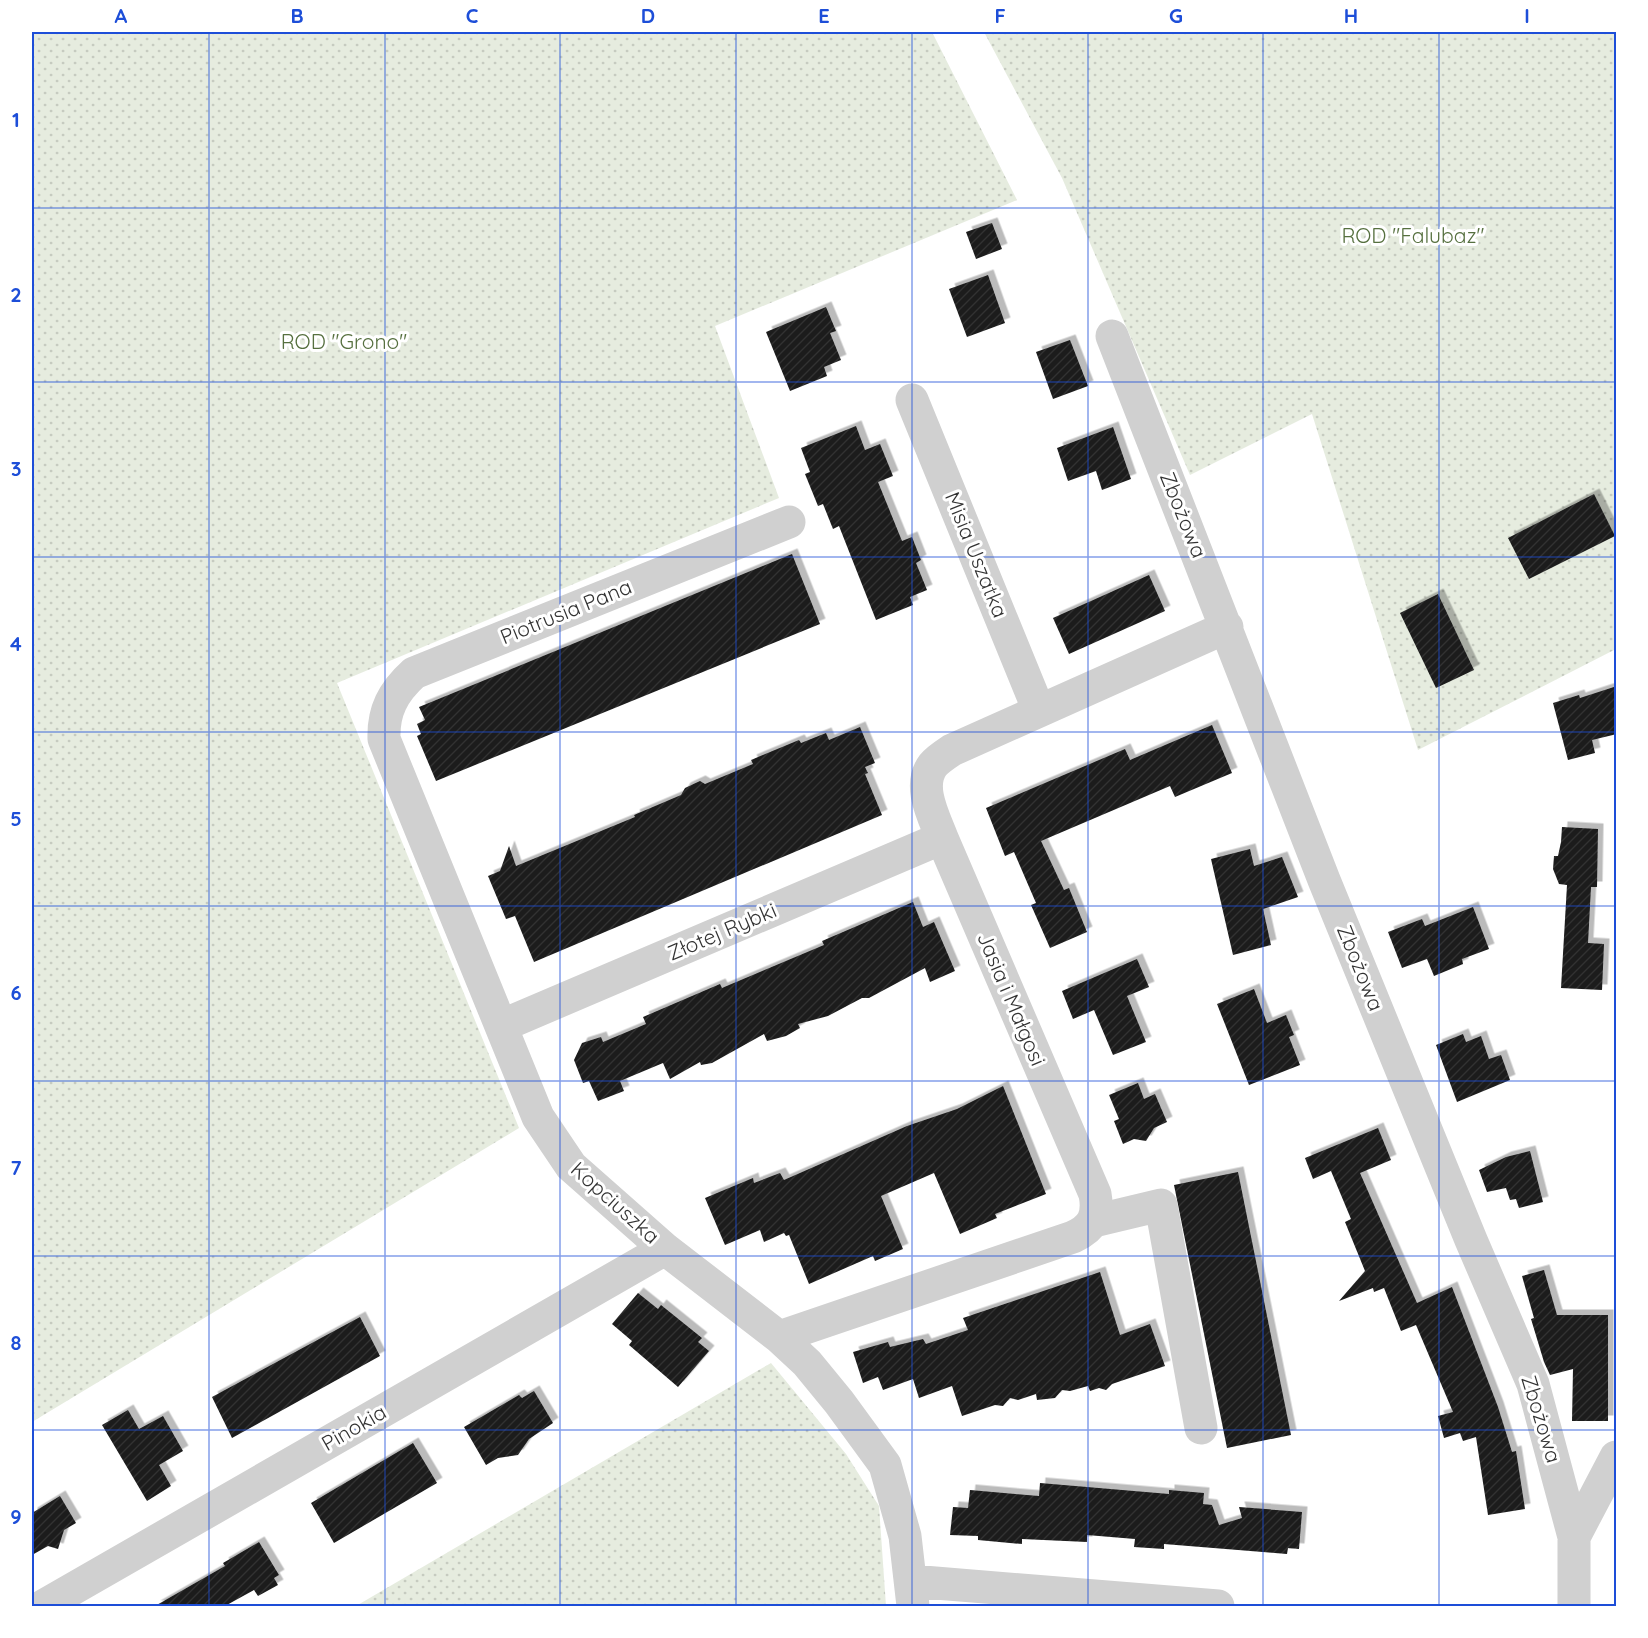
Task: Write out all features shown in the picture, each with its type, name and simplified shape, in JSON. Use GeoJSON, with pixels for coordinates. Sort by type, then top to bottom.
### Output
{"type":"FeatureCollection","features":[{"type":"Feature","properties":{"kind":"street","name":"Zbożowa"},"geometry":{"type":"LineString","coordinates":[[1112,336],[1324,880],[1471,1240],[1533,1384],[1574,1537],[1574,1606]]}},
{"type":"Feature","properties":{"kind":"street","name":"Misia Uszatka"},"geometry":{"type":"LineString","coordinates":[[912,400],[1040,711]]}},
{"type":"Feature","properties":{"kind":"street","name":"Piotrusia Pana"},"geometry":{"type":"LineString","coordinates":[[384,740],[384,722],[391,701],[400,686],[414,673],[789,522]]}},
{"type":"Feature","properties":{"kind":"street","name":"Jasia i Małgosi"},"geometry":{"type":"LineString","coordinates":[[1094,1221],[1098,1208],[1095,1194],[942,838],[928,802],[927,780],[933,765],[952,750],[1227,627]]}},
{"type":"Feature","properties":{"kind":"street","name":"Kopciuszka"},"geometry":{"type":"LineString","coordinates":[[384,740],[538,1117],[571,1166],[665,1249],[778,1337],[807,1363],[839,1402],[885,1465],[905,1536],[912,1594]]}},
{"type":"Feature","properties":{"kind":"street","name":"Złotej Rybki"},"geometry":{"type":"LineString","coordinates":[[501,1026],[942,838]]}},
{"type":"Feature","properties":{"kind":"street"},"geometry":{"type":"LineString","coordinates":[[778,1337],[1073,1237],[1086,1231],[1094,1221],[1161,1205],[1201,1428]]}},
{"type":"Feature","properties":{"kind":"street","name":"Pinokia"},"geometry":{"type":"LineString","coordinates":[[43,1606],[665,1249]]}},
{"type":"Feature","properties":{"kind":"street"},"geometry":{"type":"LineString","coordinates":[[1574,1537],[1617,1457]]}},
{"type":"Feature","properties":{"kind":"street"},"geometry":{"type":"LineString","coordinates":[[912,1594],[1218,1606]]}},
{"type":"Feature","properties":{"kind":"green space","name":"ROD \"Grono\""},"geometry":{"type":"Polygon","coordinates":[[[32,32],[932,32],[1017,200],[715,326],[779,498],[337,683],[519,1128],[32,1422],[32,32]]]}},
{"type":"Feature","properties":{"kind":"green space","name":"ROD \"Falubaz\""},"geometry":{"type":"Polygon","coordinates":[[[984,32],[1616,32],[1616,649],[1418,750],[1312,414],[1190,475],[1062,178],[984,32]]]}},
{"type":"Feature","properties":{"kind":"green space"},"geometry":{"type":"Polygon","coordinates":[[[771,1363],[846,1454],[879,1506],[886,1606],[356,1606],[771,1363]]]}},
{"type":"Feature","properties":{"kind":"building"},"geometry":{"type":"Polygon","coordinates":[[[992,223],[1002,249],[976,259],[966,232],[992,223]]]}},
{"type":"Feature","properties":{"kind":"building"},"geometry":{"type":"Polygon","coordinates":[[[988,275],[1005,323],[967,337],[949,289],[988,275]]]}},
{"type":"Feature","properties":{"kind":"building"},"geometry":{"type":"Polygon","coordinates":[[[826,307],[836,331],[830,333],[841,360],[824,367],[827,376],[790,391],[766,332],[826,307]]]}},
{"type":"Feature","properties":{"kind":"building"},"geometry":{"type":"Polygon","coordinates":[[[1070,340],[1088,386],[1053,399],[1036,352],[1070,340]]]}},
{"type":"Feature","properties":{"kind":"building"},"geometry":{"type":"Polygon","coordinates":[[[856,426],[865,450],[880,444],[893,476],[878,482],[902,541],[912,537],[921,560],[916,563],[927,590],[910,597],[913,605],[876,620],[839,526],[833,529],[823,504],[818,506],[805,474],[810,472],[801,448],[856,426]]]}},
{"type":"Feature","properties":{"kind":"building"},"geometry":{"type":"Polygon","coordinates":[[[1113,427],[1131,479],[1102,490],[1096,471],[1068,481],[1057,448],[1113,427]]]}},
{"type":"Feature","properties":{"kind":"building"},"geometry":{"type":"Polygon","coordinates":[[[1594,494],[1615,536],[1529,579],[1508,538],[1594,494]]]}},
{"type":"Feature","properties":{"kind":"building"},"geometry":{"type":"Polygon","coordinates":[[[792,554],[820,624],[436,781],[417,736],[421,734],[417,724],[425,720],[419,707],[792,554]]]}},
{"type":"Feature","properties":{"kind":"building"},"geometry":{"type":"Polygon","coordinates":[[[1149,575],[1165,611],[1069,654],[1053,618],[1149,575]]]}},
{"type":"Feature","properties":{"kind":"building"},"geometry":{"type":"Polygon","coordinates":[[[1438,594],[1474,670],[1436,688],[1400,613],[1438,594]]]}},
{"type":"Feature","properties":{"kind":"building"},"geometry":{"type":"Polygon","coordinates":[[[1617,686],[1617,734],[1592,740],[1595,753],[1568,760],[1553,703],[1579,695],[1580,698],[1617,686]]]}},
{"type":"Feature","properties":{"kind":"building"},"geometry":{"type":"Polygon","coordinates":[[[1212,725],[1232,773],[1175,797],[1170,786],[1041,841],[1064,890],[1069,888],[1087,932],[1050,948],[1031,905],[1036,903],[1014,852],[1005,856],[986,808],[1125,749],[1130,760],[1212,725]]]}},
{"type":"Feature","properties":{"kind":"building"},"geometry":{"type":"Polygon","coordinates":[[[860,727],[875,763],[865,767],[868,773],[865,774],[882,815],[534,962],[515,916],[506,919],[488,876],[500,871],[509,846],[516,866],[635,817],[634,815],[681,795],[685,788],[700,781],[705,784],[753,764],[751,760],[799,740],[801,743],[826,733],[829,740],[860,727]]]}},
{"type":"Feature","properties":{"kind":"building"},"geometry":{"type":"Polygon","coordinates":[[[1562,827],[1598,829],[1597,887],[1591,887],[1588,943],[1604,944],[1602,990],[1561,988],[1567,885],[1559,884],[1553,869],[1554,856],[1558,856],[1561,842],[1562,827]]]}},
{"type":"Feature","properties":{"kind":"building"},"geometry":{"type":"Polygon","coordinates":[[[1250,849],[1254,866],[1282,857],[1298,897],[1263,909],[1271,945],[1233,955],[1211,859],[1250,849]]]}},
{"type":"Feature","properties":{"kind":"building"},"geometry":{"type":"Polygon","coordinates":[[[913,902],[923,927],[934,922],[955,971],[930,982],[925,968],[869,998],[862,998],[828,1016],[798,1024],[800,1028],[786,1036],[767,1041],[764,1034],[712,1063],[701,1065],[700,1062],[670,1079],[663,1063],[620,1081],[624,1091],[598,1101],[589,1081],[583,1083],[574,1060],[582,1043],[601,1037],[603,1042],[646,1024],[643,1017],[720,984],[722,988],[824,945],[822,941],[913,902]]]}},
{"type":"Feature","properties":{"kind":"building"},"geometry":{"type":"Polygon","coordinates":[[[1473,907],[1489,949],[1462,959],[1463,964],[1434,976],[1427,959],[1402,968],[1388,932],[1422,919],[1425,926],[1473,907]]]}},
{"type":"Feature","properties":{"kind":"building"},"geometry":{"type":"Polygon","coordinates":[[[1137,959],[1149,987],[1127,996],[1146,1042],[1113,1055],[1094,1010],[1073,1019],[1062,991],[1137,959]]]}},
{"type":"Feature","properties":{"kind":"building"},"geometry":{"type":"Polygon","coordinates":[[[1254,989],[1267,1023],[1286,1015],[1294,1035],[1289,1037],[1300,1065],[1249,1085],[1217,1004],[1254,989]]]}},
{"type":"Feature","properties":{"kind":"building"},"geometry":{"type":"Polygon","coordinates":[[[1463,1034],[1466,1042],[1481,1036],[1489,1059],[1501,1055],[1510,1080],[1457,1102],[1436,1045],[1463,1034]]]}},
{"type":"Feature","properties":{"kind":"building"},"geometry":{"type":"Polygon","coordinates":[[[1138,1083],[1144,1099],[1155,1094],[1167,1122],[1154,1128],[1146,1141],[1134,1139],[1123,1144],[1114,1121],[1119,1119],[1109,1095],[1138,1083]]]}},
{"type":"Feature","properties":{"kind":"building"},"geometry":{"type":"Polygon","coordinates":[[[1003,1086],[1046,1194],[995,1214],[997,1218],[960,1234],[934,1173],[881,1196],[903,1249],[875,1261],[873,1256],[809,1284],[789,1235],[786,1236],[784,1233],[764,1242],[760,1230],[725,1245],[705,1198],[753,1178],[754,1183],[780,1173],[784,1180],[907,1126],[957,1109],[1003,1086]]]}},
{"type":"Feature","properties":{"kind":"building"},"geometry":{"type":"Polygon","coordinates":[[[1378,1128],[1391,1160],[1360,1173],[1417,1303],[1452,1287],[1498,1407],[1512,1452],[1516,1451],[1525,1509],[1488,1515],[1476,1437],[1463,1441],[1460,1433],[1444,1438],[1438,1416],[1453,1412],[1416,1325],[1401,1331],[1384,1288],[1374,1292],[1373,1288],[1339,1301],[1365,1271],[1345,1222],[1351,1219],[1331,1171],[1313,1179],[1305,1158],[1378,1128]]]}},
{"type":"Feature","properties":{"kind":"building"},"geometry":{"type":"Polygon","coordinates":[[[1530,1151],[1543,1202],[1519,1208],[1516,1199],[1510,1200],[1506,1188],[1487,1192],[1479,1170],[1506,1157],[1530,1151]]]}},
{"type":"Feature","properties":{"kind":"building"},"geometry":{"type":"Polygon","coordinates":[[[1238,1172],[1291,1435],[1227,1448],[1174,1185],[1238,1172]]]}},
{"type":"Feature","properties":{"kind":"building"},"geometry":{"type":"Polygon","coordinates":[[[1544,1270],[1557,1315],[1608,1315],[1608,1421],[1572,1421],[1573,1369],[1550,1375],[1544,1362],[1531,1319],[1534,1318],[1522,1276],[1544,1270]]]}},
{"type":"Feature","properties":{"kind":"building"},"geometry":{"type":"Polygon","coordinates":[[[1100,1272],[1120,1335],[1150,1324],[1165,1366],[1112,1384],[1106,1390],[1099,1388],[1090,1391],[1088,1386],[1070,1391],[1062,1390],[1055,1398],[1037,1400],[1036,1394],[1018,1400],[1010,1398],[1003,1406],[995,1405],[962,1416],[952,1386],[919,1398],[913,1379],[883,1390],[878,1377],[863,1383],[853,1352],[888,1342],[890,1347],[923,1339],[926,1344],[968,1330],[963,1318],[1100,1272]]]}},
{"type":"Feature","properties":{"kind":"building"},"geometry":{"type":"Polygon","coordinates":[[[638,1293],[658,1309],[661,1305],[702,1338],[698,1342],[709,1351],[678,1387],[629,1345],[632,1341],[612,1324],[638,1293]]]}},
{"type":"Feature","properties":{"kind":"building"},"geometry":{"type":"Polygon","coordinates":[[[360,1317],[380,1356],[232,1438],[212,1397],[360,1317]]]}},
{"type":"Feature","properties":{"kind":"building"},"geometry":{"type":"Polygon","coordinates":[[[534,1391],[553,1423],[529,1439],[518,1455],[498,1458],[486,1465],[464,1427],[519,1395],[522,1398],[534,1391]]]}},
{"type":"Feature","properties":{"kind":"building"},"geometry":{"type":"Polygon","coordinates":[[[128,1410],[139,1429],[163,1416],[183,1451],[159,1465],[171,1486],[147,1501],[102,1425],[128,1410]]]}},
{"type":"Feature","properties":{"kind":"building"},"geometry":{"type":"Polygon","coordinates":[[[413,1443],[437,1483],[334,1543],[311,1503],[413,1443]]]}},
{"type":"Feature","properties":{"kind":"building"},"geometry":{"type":"Polygon","coordinates":[[[1040,1483],[1169,1494],[1169,1490],[1204,1493],[1203,1504],[1212,1505],[1219,1525],[1242,1518],[1239,1507],[1302,1512],[1299,1549],[1288,1548],[1287,1554],[1164,1544],[1164,1549],[1134,1547],[1135,1539],[1087,1535],[1087,1542],[1022,1539],[1022,1544],[978,1540],[978,1536],[950,1535],[953,1507],[968,1508],[970,1490],[1039,1496],[1040,1483]]]}},
{"type":"Feature","properties":{"kind":"building"},"geometry":{"type":"Polygon","coordinates":[[[60,1496],[76,1523],[64,1530],[58,1549],[48,1546],[32,1555],[32,1513],[60,1496]]]}},
{"type":"Feature","properties":{"kind":"building"},"geometry":{"type":"Polygon","coordinates":[[[259,1542],[279,1575],[274,1578],[278,1585],[258,1596],[254,1590],[225,1606],[155,1606],[225,1566],[223,1563],[259,1542]]]}}]}
